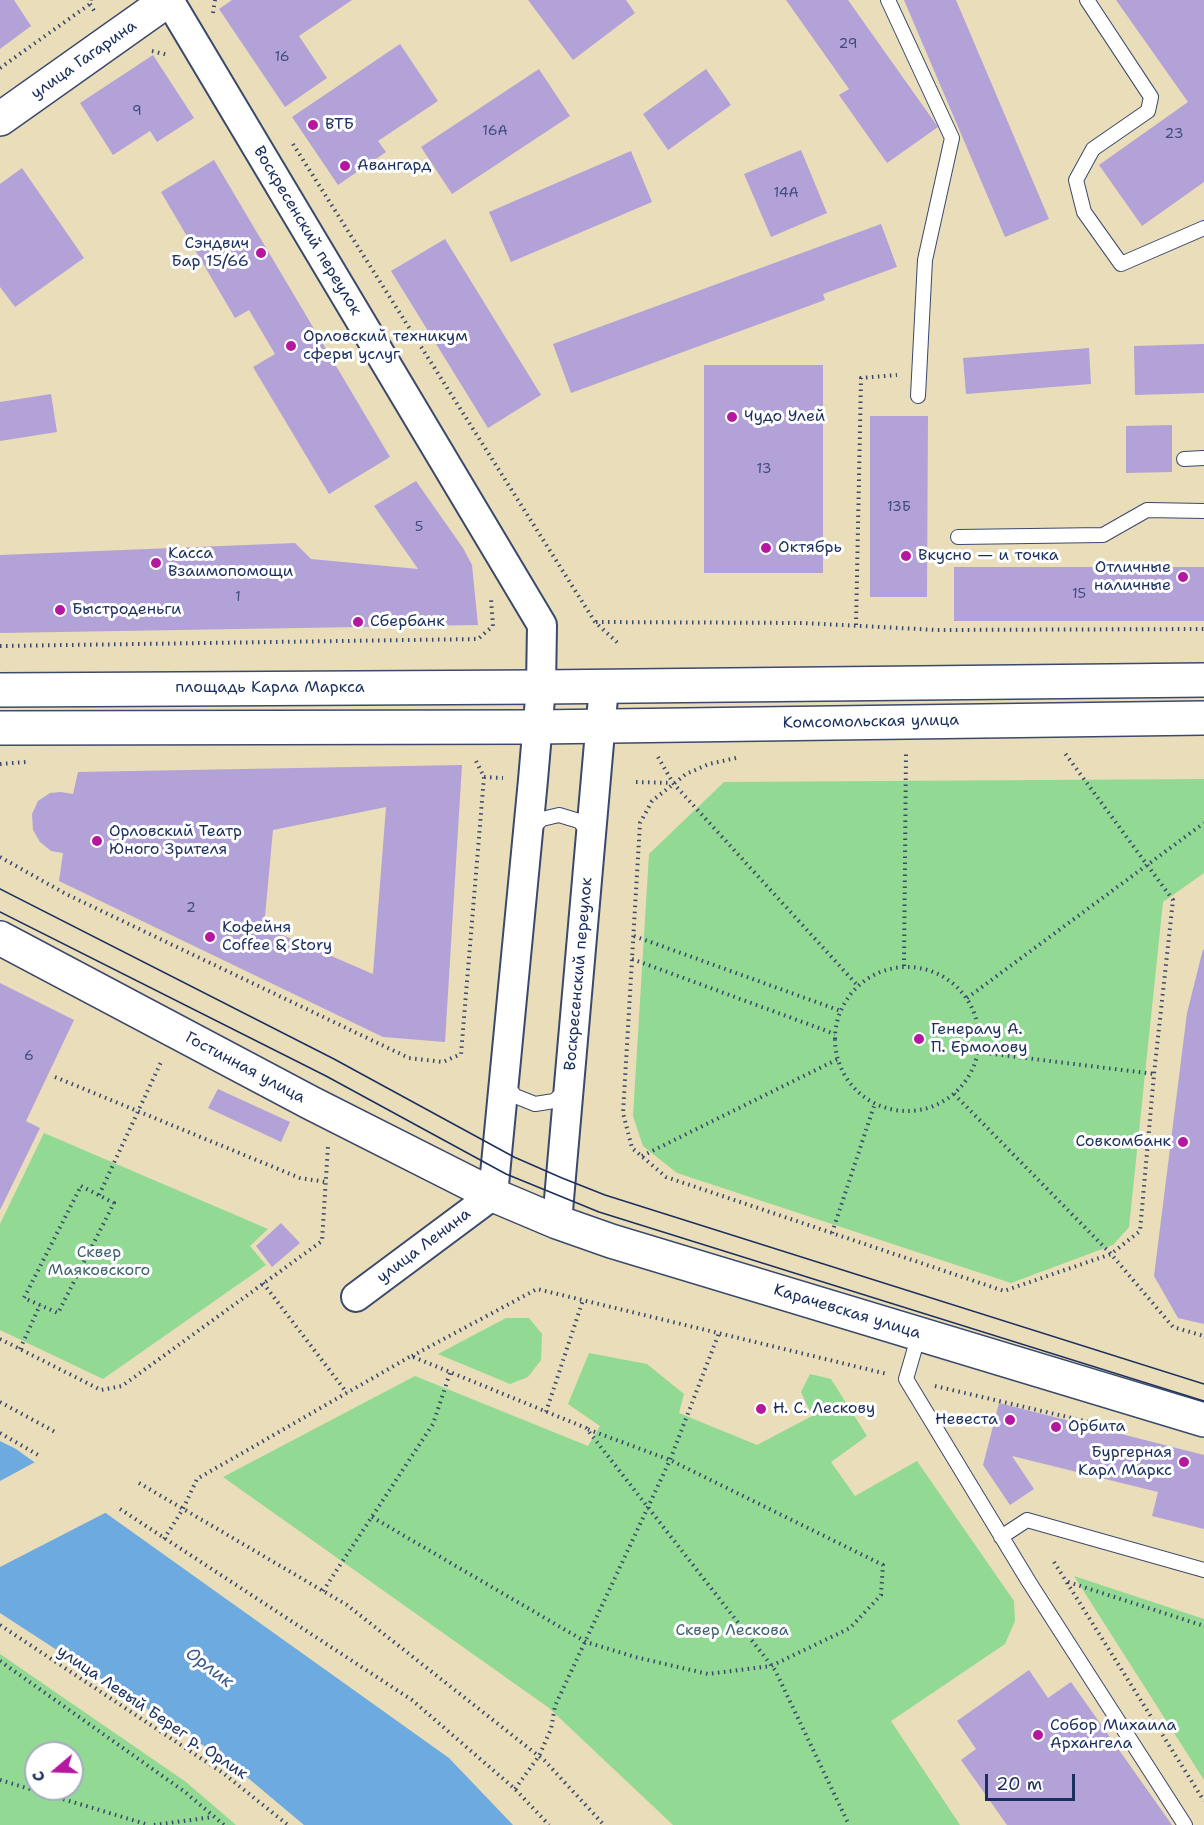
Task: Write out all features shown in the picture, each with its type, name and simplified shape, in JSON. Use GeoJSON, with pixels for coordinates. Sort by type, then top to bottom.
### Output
{"type":"FeatureCollection","features":[{"type":"Feature","properties":{"kind":"main road","name":"улица Гагарина"},"geometry":{"type":"LineString","coordinates":[[0,119],[168,0]]}},
{"type":"Feature","properties":{"kind":"main road"},"geometry":{"type":"LineString","coordinates":[[541,687],[1204,680]]}},
{"type":"Feature","properties":{"kind":"main road","name":"площадь Карла Маркса"},"geometry":{"type":"LineString","coordinates":[[0,690],[541,687]]}},
{"type":"Feature","properties":{"kind":"main road","name":"Комсомольская улица"},"geometry":{"type":"LineString","coordinates":[[537,727],[1204,718]]}},
{"type":"Feature","properties":{"kind":"main road"},"geometry":{"type":"LineString","coordinates":[[0,728],[537,727]]}},
{"type":"Feature","properties":{"kind":"main road","name":"Гостинная улица"},"geometry":{"type":"LineString","coordinates":[[0,938],[311,1103],[493,1195]]}},
{"type":"Feature","properties":{"kind":"main road","name":"Карачевская улица"},"geometry":{"type":"LineString","coordinates":[[493,1195],[557,1222],[622,1245],[1204,1420]]}},
{"type":"Feature","properties":{"kind":"street","name":"Воскресенский переулок"},"geometry":{"type":"LineString","coordinates":[[168,0],[542,625],[541,687],[537,727]]}},
{"type":"Feature","properties":{"kind":"street","name":"Воскресенский переулок"},"geometry":{"type":"LineString","coordinates":[[557,1222],[604,686]]}},
{"type":"Feature","properties":{"kind":"street"},"geometry":{"type":"LineString","coordinates":[[493,1195],[537,727]]}},
{"type":"Feature","properties":{"kind":"street","name":"улица Ленина"},"geometry":{"type":"LineString","coordinates":[[356,1297],[493,1195]]}},
{"type":"Feature","properties":{"kind":"lane"},"geometry":{"type":"LineString","coordinates":[[888,0],[952,138],[925,260],[918,396]]}},
{"type":"Feature","properties":{"kind":"lane"},"geometry":{"type":"LineString","coordinates":[[1087,0],[1151,97],[1148,111],[1093,148],[1076,180],[1084,212],[1121,264],[1204,228]]}},
{"type":"Feature","properties":{"kind":"lane"},"geometry":{"type":"LineString","coordinates":[[1184,459],[1204,458]]}},
{"type":"Feature","properties":{"kind":"lane"},"geometry":{"type":"LineString","coordinates":[[958,537],[1103,535],[1147,510],[1204,511]]}},
{"type":"Feature","properties":{"kind":"lane"},"geometry":{"type":"LineString","coordinates":[[528,831],[542,819],[559,815],[579,821],[591,835]]}},
{"type":"Feature","properties":{"kind":"lane"},"geometry":{"type":"LineString","coordinates":[[503,1081],[515,1096],[535,1104],[554,1101],[570,1088]]}},
{"type":"Feature","properties":{"kind":"lane"},"geometry":{"type":"LineString","coordinates":[[919,1334],[906,1379],[1001,1538],[1185,1825]]}},
{"type":"Feature","properties":{"kind":"lane"},"geometry":{"type":"LineString","coordinates":[[1001,1538],[1027,1521],[1204,1570]]}},
{"type":"Feature","properties":{"kind":"path"},"geometry":{"type":"LineString","coordinates":[[0,68],[90,4],[92,0]]}},
{"type":"Feature","properties":{"kind":"path"},"geometry":{"type":"LineString","coordinates":[[214,17],[212,10],[215,0]]}},
{"type":"Feature","properties":{"kind":"path"},"geometry":{"type":"LineString","coordinates":[[287,136],[595,622],[620,645]]}},
{"type":"Feature","properties":{"kind":"path"},"geometry":{"type":"LineString","coordinates":[[856,625],[861,378],[919,373]]}},
{"type":"Feature","properties":{"kind":"path"},"geometry":{"type":"LineString","coordinates":[[595,622],[856,625],[938,630],[1204,629]]}},
{"type":"Feature","properties":{"kind":"path"},"geometry":{"type":"LineString","coordinates":[[0,646],[478,639]]}},
{"type":"Feature","properties":{"kind":"path"},"geometry":{"type":"LineString","coordinates":[[904,966],[906,749]]}},
{"type":"Feature","properties":{"kind":"path"},"geometry":{"type":"LineString","coordinates":[[742,756],[710,764],[686,774],[652,801],[639,823],[623,1113],[632,1148],[666,1177],[1004,1291],[1111,1254],[1140,1231],[1173,900],[1062,749]]}},
{"type":"Feature","properties":{"kind":"path"},"geometry":{"type":"LineString","coordinates":[[658,757],[673,783],[858,986]]}},
{"type":"Feature","properties":{"kind":"path"},"geometry":{"type":"LineString","coordinates":[[0,857],[66,894],[409,1058],[443,1062],[461,1054],[484,777],[504,778]]}},
{"type":"Feature","properties":{"kind":"path"},"geometry":{"type":"LineString","coordinates":[[636,782],[673,783]]}},
{"type":"Feature","properties":{"kind":"path"},"geometry":{"type":"LineString","coordinates":[[967,998],[1204,823]]}},
{"type":"Feature","properties":{"kind":"path"},"geometry":{"type":"LineString","coordinates":[[633,936],[841,1011]]}},
{"type":"Feature","properties":{"kind":"path"},"geometry":{"type":"LineString","coordinates":[[632,959],[835,1034]]}},
{"type":"Feature","properties":{"kind":"path"},"geometry":{"type":"LineString","coordinates":[[904,966],[936,972],[957,986],[972,1006],[979,1031],[978,1052],[969,1077],[954,1094],[935,1106],[913,1111],[890,1109],[869,1100],[852,1085],[840,1066],[835,1034],[836,1021],[846,998],[858,986],[864,980],[887,969],[904,966]]}},
{"type":"Feature","properties":{"kind":"path"},"geometry":{"type":"LineString","coordinates":[[99,1195],[166,1051]]}},
{"type":"Feature","properties":{"kind":"path"},"geometry":{"type":"LineString","coordinates":[[978,1052],[1154,1074]]}},
{"type":"Feature","properties":{"kind":"path"},"geometry":{"type":"LineString","coordinates":[[642,1156],[838,1059]]}},
{"type":"Feature","properties":{"kind":"path"},"geometry":{"type":"LineString","coordinates":[[55,1077],[300,1178],[326,1182]]}},
{"type":"Feature","properties":{"kind":"path"},"geometry":{"type":"LineString","coordinates":[[954,1094],[1111,1254],[1173,1327],[1204,1336]]}},
{"type":"Feature","properties":{"kind":"path"},"geometry":{"type":"LineString","coordinates":[[832,1233],[875,1103]]}},
{"type":"Feature","properties":{"kind":"path"},"geometry":{"type":"LineString","coordinates":[[0,1339],[101,1390],[122,1386],[322,1241],[329,1143]]}},
{"type":"Feature","properties":{"kind":"path"},"geometry":{"type":"LineString","coordinates":[[81,1186],[114,1203],[58,1313],[40,1305],[24,1298],[81,1186]]}},
{"type":"Feature","properties":{"kind":"path"},"geometry":{"type":"LineString","coordinates":[[263,1283],[347,1393]]}},
{"type":"Feature","properties":{"kind":"path"},"geometry":{"type":"LineString","coordinates":[[164,1539],[183,1509],[197,1479],[411,1356],[537,1289],[1112,1428]]}},
{"type":"Feature","properties":{"kind":"path"},"geometry":{"type":"LineString","coordinates":[[546,1412],[583,1300]]}},
{"type":"Feature","properties":{"kind":"path"},"geometry":{"type":"LineString","coordinates":[[20,1348],[40,1305]]}},
{"type":"Feature","properties":{"kind":"path"},"geometry":{"type":"LineString","coordinates":[[515,1789],[539,1756],[551,1729],[555,1706],[670,1460],[719,1333]]}},
{"type":"Feature","properties":{"kind":"path"},"geometry":{"type":"LineString","coordinates":[[372,1517],[586,1642],[635,1657],[708,1674],[771,1666],[850,1628],[881,1595],[883,1564],[670,1460],[411,1356]]}},
{"type":"Feature","properties":{"kind":"path"},"geometry":{"type":"LineString","coordinates":[[323,1591],[433,1424],[450,1373]]}},
{"type":"Feature","properties":{"kind":"path"},"geometry":{"type":"LineString","coordinates":[[0,1402],[57,1433]]}},
{"type":"Feature","properties":{"kind":"path"},"geometry":{"type":"LineString","coordinates":[[586,1428],[771,1666],[849,1825]]}},
{"type":"Feature","properties":{"kind":"path"},"geometry":{"type":"LineString","coordinates":[[0,1434],[40,1456]]}},
{"type":"Feature","properties":{"kind":"path"},"geometry":{"type":"LineString","coordinates":[[139,1483],[347,1605],[539,1756],[604,1825]]}},
{"type":"Feature","properties":{"kind":"path"},"geometry":{"type":"LineString","coordinates":[[120,1509],[412,1700],[515,1789],[549,1825]]}},
{"type":"Feature","properties":{"kind":"path"},"geometry":{"type":"LineString","coordinates":[[1054,1562],[1204,1801]]}},
{"type":"Feature","properties":{"kind":"path"},"geometry":{"type":"LineString","coordinates":[[1067,1582],[1204,1626]]}},
{"type":"Feature","properties":{"kind":"path","name":"улица Левый Берег р. Орлик"},"geometry":{"type":"LineString","coordinates":[[0,1626],[223,1773],[288,1825]]}},
{"type":"Feature","properties":{"kind":"path"},"geometry":{"type":"LineString","coordinates":[[0,1660],[185,1792],[224,1825]]}},
{"type":"Feature","properties":{"kind":"path"},"geometry":{"type":"LineString","coordinates":[[0,1780],[149,1825]]}},
{"type":"Feature","properties":{"kind":"path"},"geometry":{"type":"LineString","coordinates":[[154,1825],[214,1816]]}},
{"type":"Feature","properties":{"kind":"green space"},"geometry":{"type":"Polygon","coordinates":[[[1204,779],[1204,873],[1163,902],[1129,1227],[1113,1245],[1011,1283],[677,1173],[643,1146],[633,1116],[649,854],[724,782],[1204,779]]]}},
{"type":"Feature","properties":{"kind":"green space","name":"Сквер Маяковского"},"geometry":{"type":"Polygon","coordinates":[[[44,1133],[268,1229],[250,1246],[266,1265],[103,1379],[0,1330],[0,1224],[44,1133]]]}},
{"type":"Feature","properties":{"kind":"green space"},"geometry":{"type":"Polygon","coordinates":[[[506,1318],[529,1318],[542,1334],[541,1360],[528,1377],[510,1384],[438,1354],[506,1318]]]}},
{"type":"Feature","properties":{"kind":"green space","name":"Сквер Лескова"},"geometry":{"type":"Polygon","coordinates":[[[589,1353],[647,1364],[684,1394],[679,1413],[757,1445],[812,1416],[801,1392],[810,1374],[831,1379],[867,1436],[831,1462],[855,1496],[917,1461],[1014,1601],[1015,1621],[1005,1644],[891,1721],[960,1825],[673,1825],[549,1708],[223,1477],[415,1376],[588,1446],[600,1426],[568,1404],[589,1353]]]}},
{"type":"Feature","properties":{"kind":"green space"},"geometry":{"type":"Polygon","coordinates":[[[1074,1576],[1204,1619],[1204,1780],[1074,1576]]]}},
{"type":"Feature","properties":{"kind":"green space"},"geometry":{"type":"Polygon","coordinates":[[[0,1654],[186,1782],[236,1825],[0,1825],[0,1654]]]}},
{"type":"Feature","properties":{"kind":"water","name":"Орлик"},"geometry":{"type":"Polygon","coordinates":[[[0,1441],[16,1449],[449,1758],[513,1825],[304,1825],[229,1762],[0,1613],[0,1441]]]}},
{"type":"Feature","properties":{"kind":"pier"},"geometry":{"type":"Polygon","coordinates":[[[37,1461],[107,1512],[0,1567],[0,1481],[37,1461]]]}},
{"type":"Feature","properties":{"kind":"building"},"geometry":{"type":"Polygon","coordinates":[[[0,0],[14,0],[31,26],[0,49],[0,0]]]}},
{"type":"Feature","properties":{"kind":"building"},"geometry":{"type":"Polygon","coordinates":[[[232,0],[352,0],[299,36],[327,78],[285,107],[219,9],[232,0]]]}},
{"type":"Feature","properties":{"kind":"building"},"geometry":{"type":"Polygon","coordinates":[[[528,0],[626,0],[635,13],[573,60],[528,0]]]}},
{"type":"Feature","properties":{"kind":"building"},"geometry":{"type":"Polygon","coordinates":[[[786,0],[848,0],[938,127],[887,163],[839,95],[849,89],[786,0]]]}},
{"type":"Feature","properties":{"kind":"building"},"geometry":{"type":"Polygon","coordinates":[[[904,0],[956,0],[1049,219],[1005,237],[904,0]]]}},
{"type":"Feature","properties":{"kind":"building"},"geometry":{"type":"Polygon","coordinates":[[[1116,0],[1204,0],[1204,182],[1142,226],[1099,165],[1188,102],[1116,0]]]}},
{"type":"Feature","properties":{"kind":"building"},"geometry":{"type":"Polygon","coordinates":[[[400,44],[438,101],[378,141],[386,152],[338,185],[292,117],[400,44]]]}},
{"type":"Feature","properties":{"kind":"building"},"geometry":{"type":"Polygon","coordinates":[[[153,55],[194,118],[157,142],[150,131],[113,155],[80,103],[153,55]]]}},
{"type":"Feature","properties":{"kind":"building"},"geometry":{"type":"Polygon","coordinates":[[[539,69],[570,116],[452,194],[421,147],[539,69]]]}},
{"type":"Feature","properties":{"kind":"building"},"geometry":{"type":"Polygon","coordinates":[[[706,69],[731,105],[668,150],[643,114],[706,69]]]}},
{"type":"Feature","properties":{"kind":"building"},"geometry":{"type":"Polygon","coordinates":[[[801,150],[827,213],[771,237],[744,174],[801,150]]]}},
{"type":"Feature","properties":{"kind":"building"},"geometry":{"type":"Polygon","coordinates":[[[631,151],[652,202],[511,262],[489,212],[631,151]]]}},
{"type":"Feature","properties":{"kind":"building"},"geometry":{"type":"Polygon","coordinates":[[[214,160],[390,457],[329,494],[253,367],[275,354],[249,310],[235,318],[161,192],[214,160]]]}},
{"type":"Feature","properties":{"kind":"building"},"geometry":{"type":"Polygon","coordinates":[[[22,168],[84,258],[15,307],[0,287],[0,184],[22,168]]]}},
{"type":"Feature","properties":{"kind":"building"},"geometry":{"type":"Polygon","coordinates":[[[881,224],[897,267],[823,294],[825,300],[571,393],[553,344],[881,224]]]}},
{"type":"Feature","properties":{"kind":"building"},"geometry":{"type":"Polygon","coordinates":[[[445,239],[541,395],[488,428],[391,271],[445,239]]]}},
{"type":"Feature","properties":{"kind":"building"},"geometry":{"type":"Polygon","coordinates":[[[1204,344],[1204,393],[1135,395],[1134,346],[1204,344]]]}},
{"type":"Feature","properties":{"kind":"building"},"geometry":{"type":"Polygon","coordinates":[[[1089,348],[1091,384],[966,394],[963,358],[1089,348]]]}},
{"type":"Feature","properties":{"kind":"building"},"geometry":{"type":"Polygon","coordinates":[[[704,365],[823,365],[823,573],[704,573],[704,365]]]}},
{"type":"Feature","properties":{"kind":"building"},"geometry":{"type":"Polygon","coordinates":[[[51,394],[57,432],[0,441],[0,402],[51,394]]]}},
{"type":"Feature","properties":{"kind":"building"},"geometry":{"type":"Polygon","coordinates":[[[870,416],[928,416],[927,597],[870,597],[870,416]]]}},
{"type":"Feature","properties":{"kind":"building"},"geometry":{"type":"Polygon","coordinates":[[[1172,425],[1172,472],[1126,473],[1126,426],[1172,425]]]}},
{"type":"Feature","properties":{"kind":"building"},"geometry":{"type":"Polygon","coordinates":[[[416,481],[463,548],[472,565],[478,625],[0,633],[0,555],[295,543],[311,559],[418,569],[374,506],[416,481]]]}},
{"type":"Feature","properties":{"kind":"building"},"geometry":{"type":"Polygon","coordinates":[[[954,567],[1204,567],[1204,621],[954,621],[954,567]]]}},
{"type":"Feature","properties":{"kind":"building"},"geometry":{"type":"Polygon","coordinates":[[[462,765],[445,1042],[383,1037],[59,881],[63,853],[51,851],[40,842],[33,830],[32,814],[38,801],[50,793],[73,794],[78,772],[462,765]],[[386,807],[273,830],[264,927],[373,974],[386,807]]]}},
{"type":"Feature","properties":{"kind":"building"},"geometry":{"type":"Polygon","coordinates":[[[1203,949],[1204,1324],[1178,1318],[1154,1276],[1187,1013],[1203,949]]]}},
{"type":"Feature","properties":{"kind":"building"},"geometry":{"type":"Polygon","coordinates":[[[0,983],[74,1020],[26,1121],[40,1128],[0,1210],[0,983]]]}},
{"type":"Feature","properties":{"kind":"building"},"geometry":{"type":"Polygon","coordinates":[[[218,1089],[290,1122],[281,1142],[208,1108],[218,1089]]]}},
{"type":"Feature","properties":{"kind":"building"},"geometry":{"type":"Polygon","coordinates":[[[281,1223],[300,1243],[272,1267],[256,1246],[281,1223]]]}},
{"type":"Feature","properties":{"kind":"building"},"geometry":{"type":"Polygon","coordinates":[[[999,1403],[1204,1455],[1204,1529],[1152,1516],[1158,1492],[1012,1456],[1034,1489],[1010,1505],[983,1465],[999,1403]]]}},
{"type":"Feature","properties":{"kind":"building","name":"Собор Михаила Архангела"},"geometry":{"type":"Polygon","coordinates":[[[1029,1670],[1048,1698],[1071,1682],[1172,1825],[1007,1825],[961,1760],[976,1749],[957,1721],[1029,1670]]]}},
{"type":"Feature","properties":{"kind":"tram line"},"geometry":{"type":"LineString","coordinates":[[0,889],[334,1059],[514,1157],[562,1178],[605,1195],[1204,1384]]}},
{"type":"Feature","properties":{"kind":"tram line"},"geometry":{"type":"LineString","coordinates":[[0,912],[326,1076],[506,1174],[599,1212],[1204,1401]]}},
{"type":"Feature","properties":{"kind":"place","name":"ВТБ"},"geometry":{"type":"Point","coordinates":[313,125]}},
{"type":"Feature","properties":{"kind":"place","name":"Авангард"},"geometry":{"type":"Point","coordinates":[345,166]}},
{"type":"Feature","properties":{"kind":"place","name":"Сэндвич Бар 15/66"},"geometry":{"type":"Point","coordinates":[261,253]}},
{"type":"Feature","properties":{"kind":"place","name":"Орловский техникум сферы услуг"},"geometry":{"type":"Point","coordinates":[291,346]}},
{"type":"Feature","properties":{"kind":"place","name":"Чудо Улей"},"geometry":{"type":"Point","coordinates":[732,417]}},
{"type":"Feature","properties":{"kind":"place","name":"Октябрь"},"geometry":{"type":"Point","coordinates":[766,548]}},
{"type":"Feature","properties":{"kind":"place","name":"Вкусно — и точка"},"geometry":{"type":"Point","coordinates":[906,556]}},
{"type":"Feature","properties":{"kind":"place","name":"Касса Взаимопомощи"},"geometry":{"type":"Point","coordinates":[156,563]}},
{"type":"Feature","properties":{"kind":"place","name":"Отличные наличные"},"geometry":{"type":"Point","coordinates":[1183,577]}},
{"type":"Feature","properties":{"kind":"place","name":"Быстроденьги"},"geometry":{"type":"Point","coordinates":[60,610]}},
{"type":"Feature","properties":{"kind":"place","name":"Сбербанк"},"geometry":{"type":"Point","coordinates":[358,622]}},
{"type":"Feature","properties":{"kind":"place","name":"Орловский Театр Юного Зрителя"},"geometry":{"type":"Point","coordinates":[97,841]}},
{"type":"Feature","properties":{"kind":"place","name":"Кофейня Coffee & Story"},"geometry":{"type":"Point","coordinates":[210,937]}},
{"type":"Feature","properties":{"kind":"place","name":"Генералу А. П. Ермолову"},"geometry":{"type":"Point","coordinates":[919,1039]}},
{"type":"Feature","properties":{"kind":"place","name":"Совкомбанк"},"geometry":{"type":"Point","coordinates":[1183,1142]}},
{"type":"Feature","properties":{"kind":"place","name":"Н. С. Лескову"},"geometry":{"type":"Point","coordinates":[761,1409]}},
{"type":"Feature","properties":{"kind":"place","name":"Невеста"},"geometry":{"type":"Point","coordinates":[1010,1420]}},
{"type":"Feature","properties":{"kind":"place","name":"Орбита"},"geometry":{"type":"Point","coordinates":[1056,1427]}},
{"type":"Feature","properties":{"kind":"place","name":"Бургерная Карл Маркс"},"geometry":{"type":"Point","coordinates":[1184,1462]}},
{"type":"Feature","properties":{"kind":"place","name":"Собор Михаила Архангела"},"geometry":{"type":"Point","coordinates":[1038,1735]}}]}
